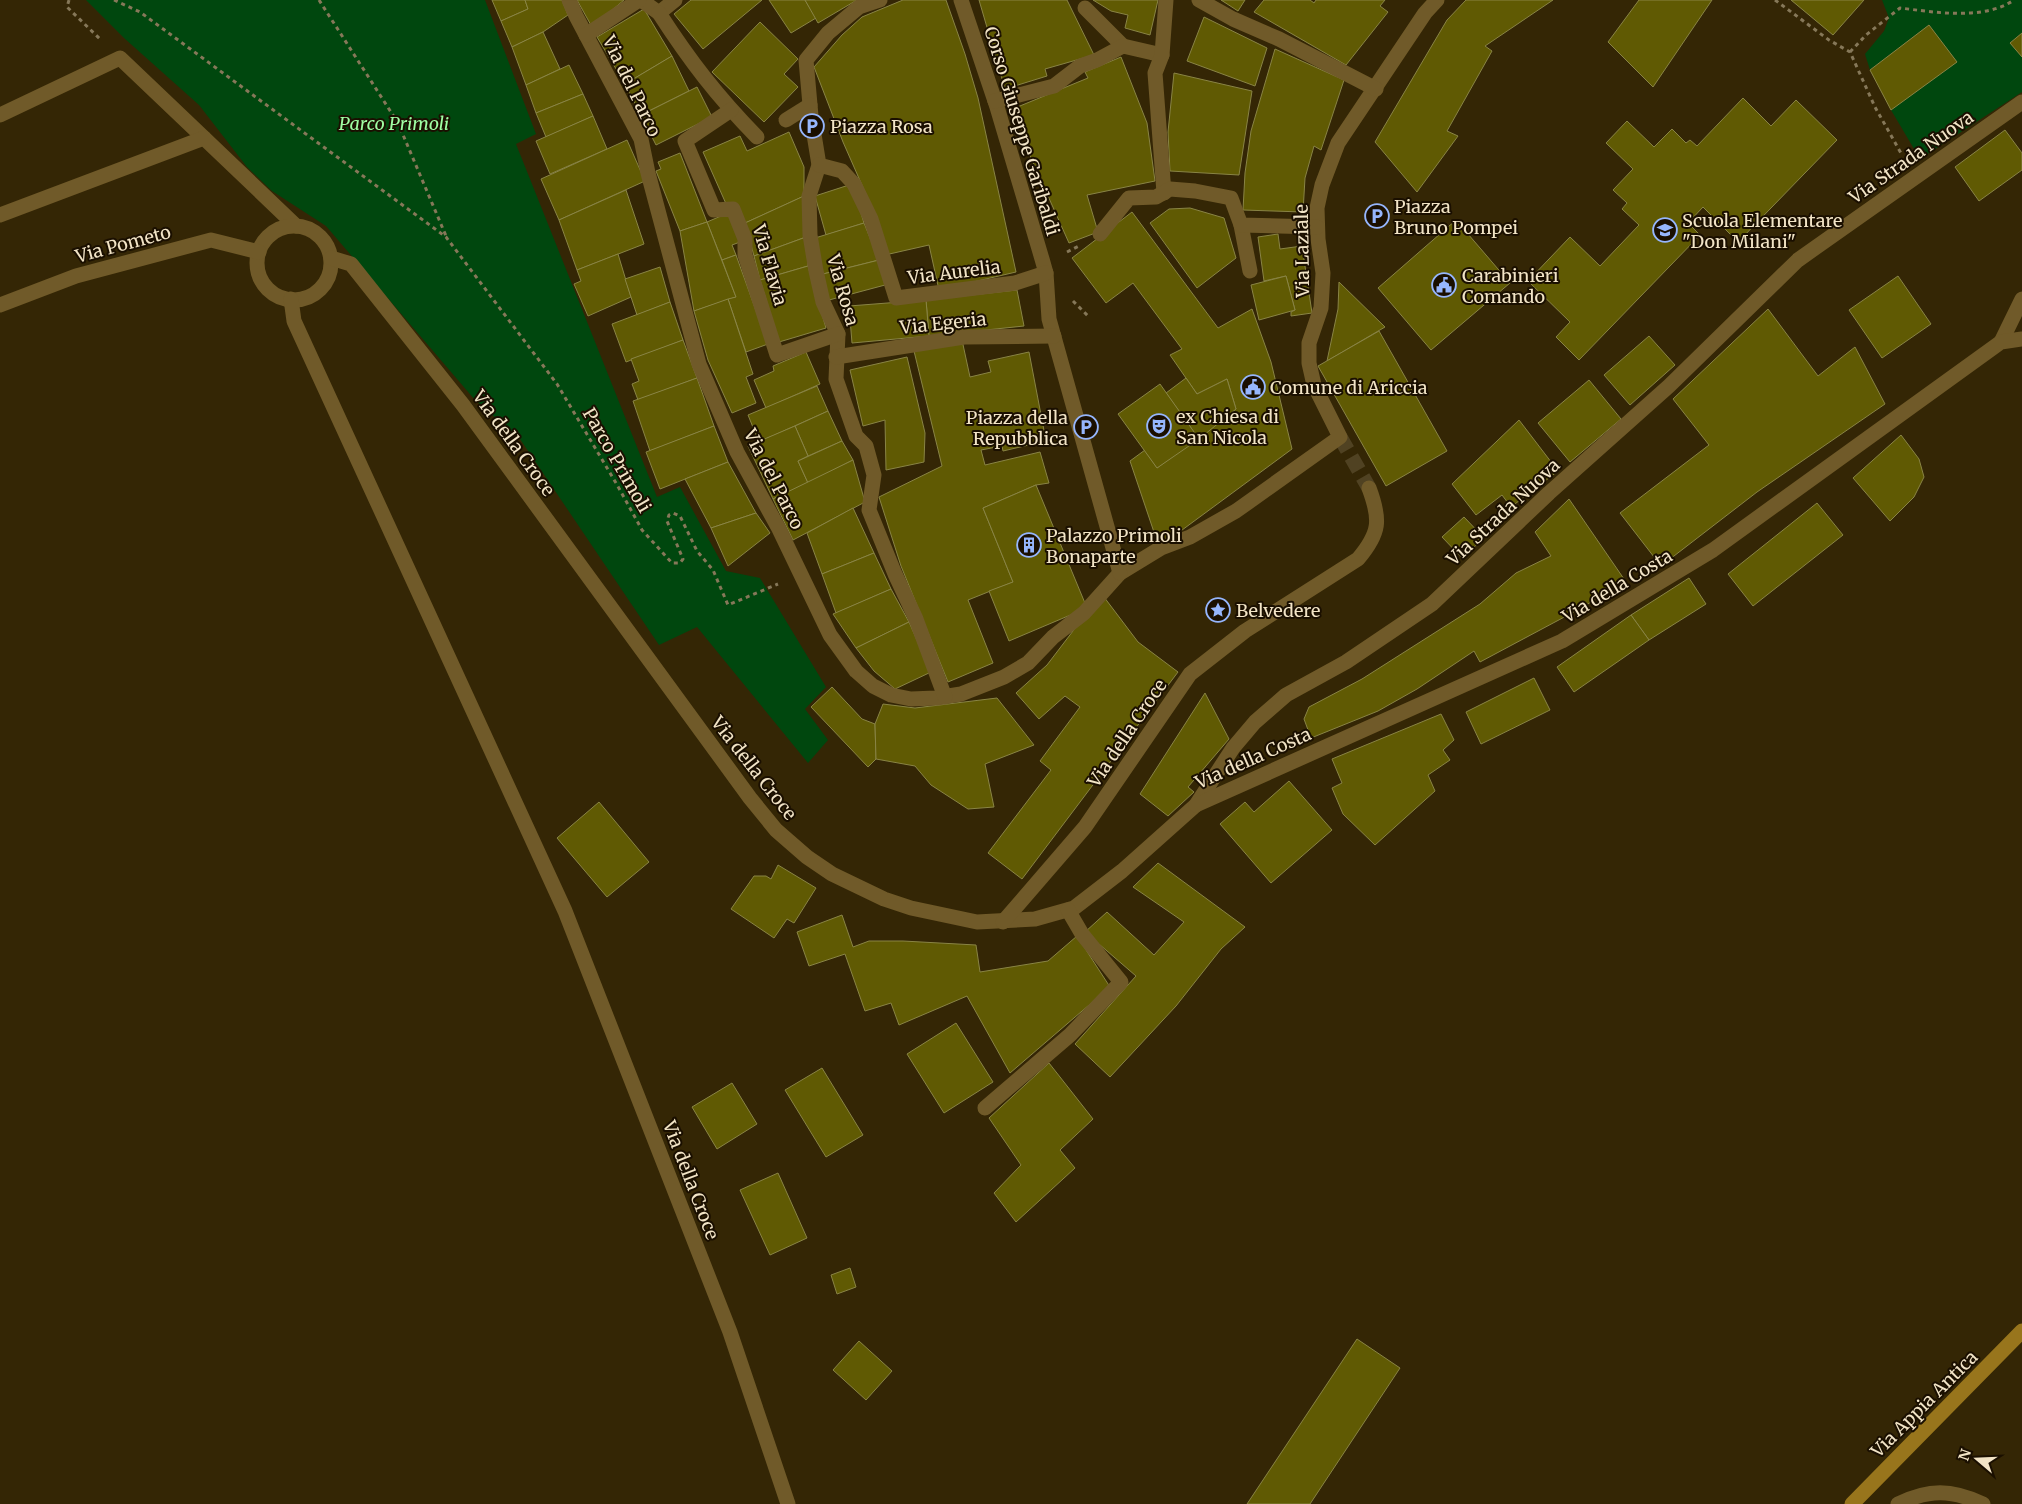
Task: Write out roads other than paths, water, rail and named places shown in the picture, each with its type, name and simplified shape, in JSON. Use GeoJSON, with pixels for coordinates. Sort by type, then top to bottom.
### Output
{"type":"FeatureCollection","features":[{"type":"Feature","properties":{"kind":"street","name":"Via del Parco"},"geometry":{"type":"LineString","coordinates":[[569,0],[641,139],[648,173],[699,364],[737,452],[779,529],[830,635],[842,655],[873,686],[891,695],[911,699],[945,697],[982,687],[1004,677],[1028,662],[1053,637],[1084,613],[1120,573],[1162,548],[1190,537],[1236,511],[1340,437]]}},
{"type":"Feature","properties":{"kind":"street"},"geometry":{"type":"LineString","coordinates":[[586,35],[640,0],[659,13],[689,59],[730,110],[757,137]]}},
{"type":"Feature","properties":{"kind":"street"},"geometry":{"type":"LineString","coordinates":[[659,13],[674,0]]}},
{"type":"Feature","properties":{"kind":"street","name":"Corso Giuseppe Garibaldi"},"geometry":{"type":"LineString","coordinates":[[961,0],[995,101],[1044,266]]}},
{"type":"Feature","properties":{"kind":"street"},"geometry":{"type":"LineString","coordinates":[[1164,193],[1155,73],[1162,55],[1166,0]]}},
{"type":"Feature","properties":{"kind":"street"},"geometry":{"type":"LineString","coordinates":[[1199,0],[1233,19],[1279,39],[1376,88]]}},
{"type":"Feature","properties":{"kind":"street","name":"Via Laziale"},"geometry":{"type":"LineString","coordinates":[[1340,437],[1314,385],[1309,363],[1309,343],[1322,308],[1323,273],[1317,227],[1317,208],[1322,185],[1335,150],[1426,13],[1437,0]]}},
{"type":"Feature","properties":{"kind":"street","name":"Via Rosa"},"geometry":{"type":"LineString","coordinates":[[874,1],[859,7],[828,33],[806,60],[810,106],[819,165],[809,196],[810,235],[823,302],[838,334],[836,379],[856,436],[866,446],[874,475],[869,510],[916,619],[945,697]]}},
{"type":"Feature","properties":{"kind":"street"},"geometry":{"type":"LineString","coordinates":[[1085,8],[1123,46],[1162,55]]}},
{"type":"Feature","properties":{"kind":"street"},"geometry":{"type":"LineString","coordinates":[[995,101],[1054,86],[1080,66],[1098,60],[1123,46]]}},
{"type":"Feature","properties":{"kind":"street"},"geometry":{"type":"LineString","coordinates":[[0,115],[120,58],[296,226]]}},
{"type":"Feature","properties":{"kind":"street","name":"Via Strada Nuova"},"geometry":{"type":"LineString","coordinates":[[1003,922],[1035,919],[1074,908],[1122,872],[1196,805],[1233,748],[1254,722],[1286,696],[1346,662],[1432,604],[1549,493],[1669,386],[1798,260],[2022,102]]}},
{"type":"Feature","properties":{"kind":"street"},"geometry":{"type":"LineString","coordinates":[[786,120],[810,106]]}},
{"type":"Feature","properties":{"kind":"street","name":"Via Flavia"},"geometry":{"type":"LineString","coordinates":[[730,110],[685,141],[714,210],[733,209],[745,239],[745,255],[777,355],[838,334]]}},
{"type":"Feature","properties":{"kind":"street"},"geometry":{"type":"LineString","coordinates":[[0,214],[204,138]]}},
{"type":"Feature","properties":{"kind":"street","name":"Via Aurelia"},"geometry":{"type":"LineString","coordinates":[[819,165],[842,171],[854,184],[870,219],[896,298],[1015,283],[1044,266]]}},
{"type":"Feature","properties":{"kind":"street"},"geometry":{"type":"LineString","coordinates":[[1100,234],[1129,198],[1156,197],[1170,190],[1195,191],[1231,198],[1236,216],[1241,225],[1250,271]]}},
{"type":"Feature","properties":{"kind":"street"},"geometry":{"type":"LineString","coordinates":[[1241,225],[1317,227]]}},
{"type":"Feature","properties":{"kind":"street"},"geometry":{"type":"LineString","coordinates":[[296,226],[315,232],[326,244],[331,258],[329,274],[320,288],[312,295],[302,299],[281,297],[272,292],[264,284],[259,274],[259,252],[264,241],[273,233],[284,228],[296,226]]}},
{"type":"Feature","properties":{"kind":"street","name":"Via Pometo"},"geometry":{"type":"LineString","coordinates":[[0,305],[76,276],[211,240],[259,252]]}},
{"type":"Feature","properties":{"kind":"street","name":"Via della Croce"},"geometry":{"type":"LineString","coordinates":[[331,258],[351,264],[463,405],[750,798],[776,830],[807,857],[832,874],[884,899],[910,908],[948,917],[976,922],[1003,922],[1085,827],[1190,674],[1245,631],[1358,559],[1370,544],[1377,526],[1377,508],[1369,488]]}},
{"type":"Feature","properties":{"kind":"street"},"geometry":{"type":"LineString","coordinates":[[1044,266],[1049,319],[1120,573]]}},
{"type":"Feature","properties":{"kind":"street","name":"Via della Croce"},"geometry":{"type":"LineString","coordinates":[[291,299],[294,321],[565,911],[730,1332],[788,1504]]}},
{"type":"Feature","properties":{"kind":"street"},"geometry":{"type":"LineString","coordinates":[[2002,342],[2022,299]]}},
{"type":"Feature","properties":{"kind":"street","name":"Via Egeria"},"geometry":{"type":"LineString","coordinates":[[836,357],[964,337],[1054,336]]}},
{"type":"Feature","properties":{"kind":"street","name":"Via della Costa"},"geometry":{"type":"LineString","coordinates":[[1196,805],[1562,641],[1713,550],[2002,342],[2022,339]]}},
{"type":"Feature","properties":{"kind":"street"},"geometry":{"type":"LineString","coordinates":[[985,1108],[1070,1035],[1121,982],[1082,934],[1068,910]]}},
{"type":"Feature","properties":{"kind":"street","name":"Via Appia Antica"},"geometry":{"type":"LineString","coordinates":[[1852,1504],[2022,1330]]}},
{"type":"Feature","properties":{"kind":"street"},"geometry":{"type":"LineString","coordinates":[[1898,1504],[1929,1492],[1960,1494],[1983,1504]]}},
{"type":"Feature","properties":{"kind":"tunnel"},"geometry":{"type":"LineString","coordinates":[[1340,437],[1369,488]]}},
{"type":"Feature","properties":{"kind":"place","name":"Piazza Rosa"},"geometry":{"type":"Point","coordinates":[812,126]}},
{"type":"Feature","properties":{"kind":"place","name":"Piazza Bruno Pompei"},"geometry":{"type":"Point","coordinates":[1377,216]}},
{"type":"Feature","properties":{"kind":"place","name":"Scuola Elementare \"Don Milani\""},"geometry":{"type":"Point","coordinates":[1665,230]}},
{"type":"Feature","properties":{"kind":"place","name":"Carabinieri Comando"},"geometry":{"type":"Point","coordinates":[1444,285]}},
{"type":"Feature","properties":{"kind":"place","name":"Comune di Ariccia"},"geometry":{"type":"Point","coordinates":[1253,387]}},
{"type":"Feature","properties":{"kind":"place","name":"ex Chiesa di San Nicola"},"geometry":{"type":"Point","coordinates":[1159,426]}},
{"type":"Feature","properties":{"kind":"place","name":"Piazza della Repubblica"},"geometry":{"type":"Point","coordinates":[1086,427]}},
{"type":"Feature","properties":{"kind":"place","name":"Palazzo Primoli Bonaparte"},"geometry":{"type":"Point","coordinates":[1029,545]}},
{"type":"Feature","properties":{"kind":"place","name":"Belvedere"},"geometry":{"type":"Point","coordinates":[1218,610]}},
{"type":"Feature","properties":{"kind":"park label","name":"Parco Primoli"},"geometry":{"type":"Point","coordinates":[394,123]}}]}
